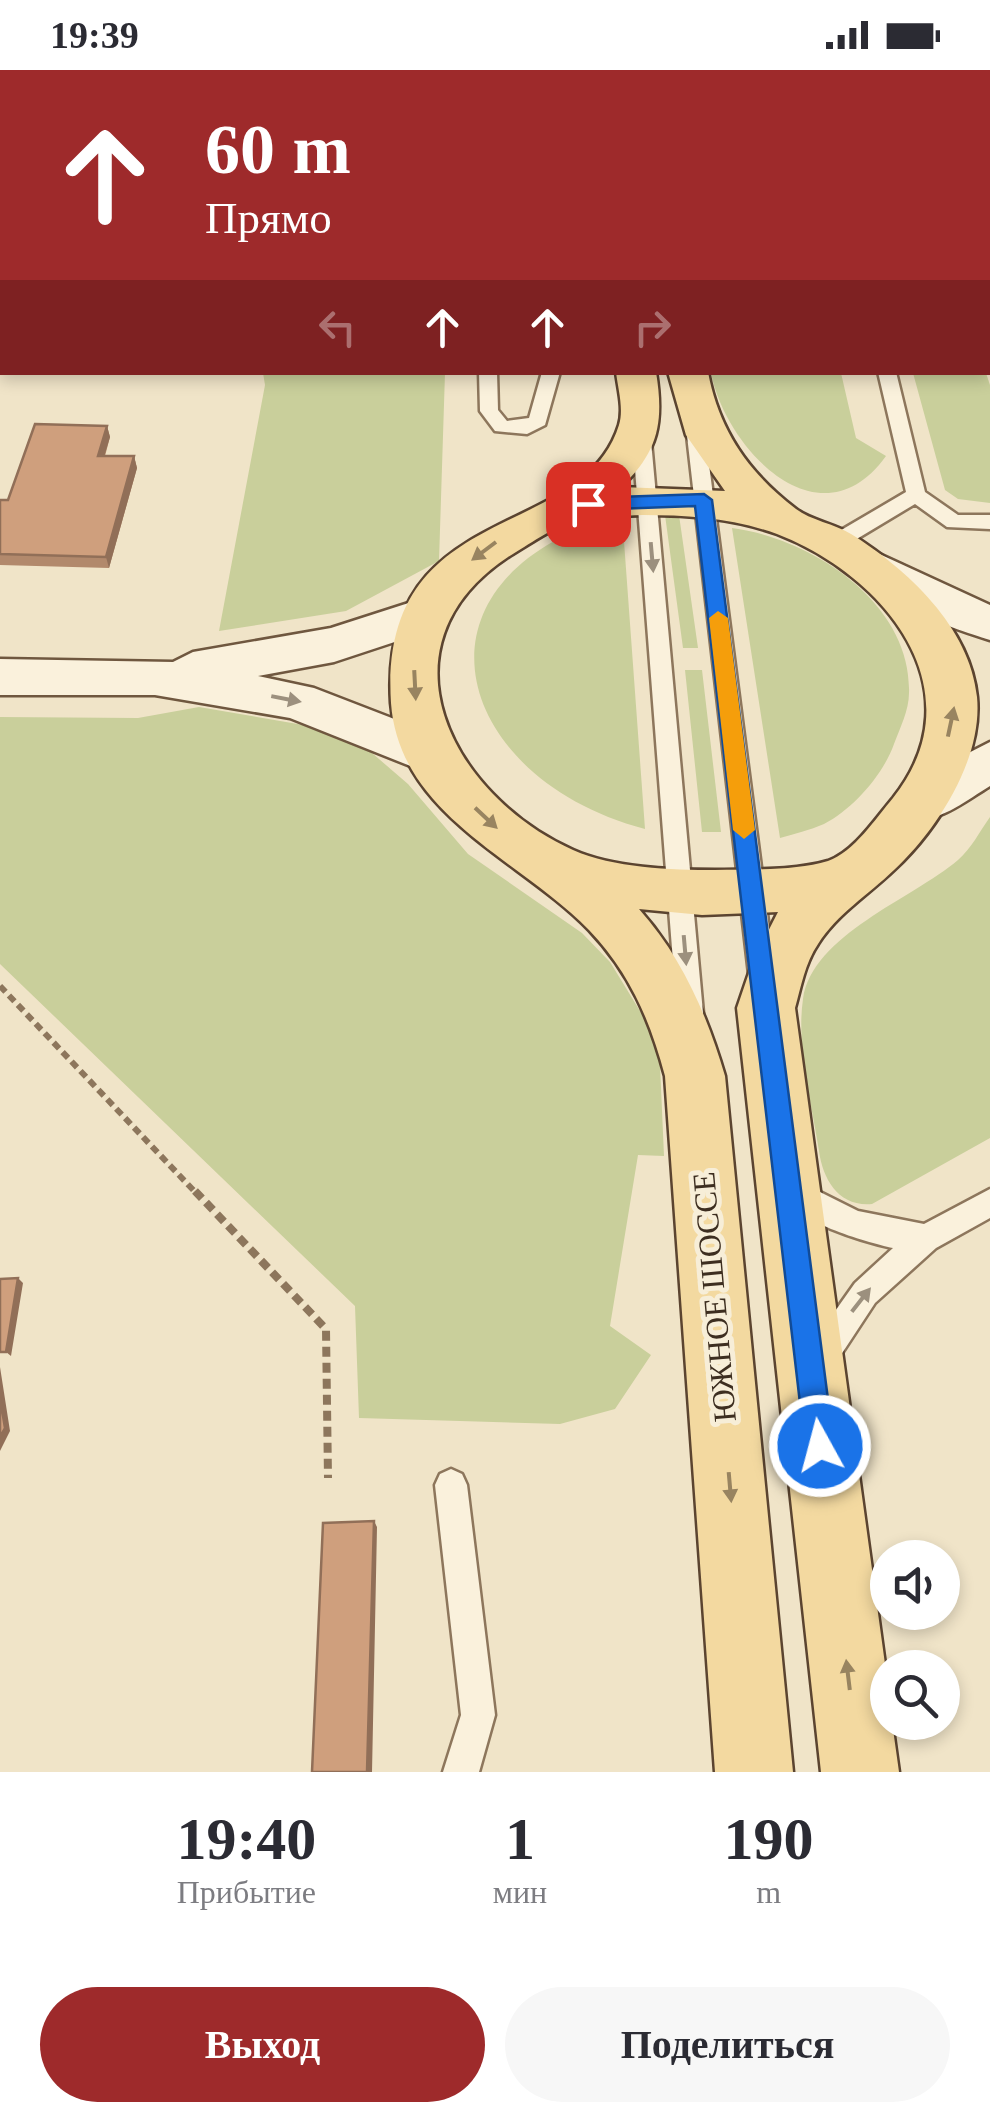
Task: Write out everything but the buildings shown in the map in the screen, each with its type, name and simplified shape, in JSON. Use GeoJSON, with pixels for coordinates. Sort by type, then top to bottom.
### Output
{"type":"FeatureCollection","features":[{"type":"Feature","properties":{"kind":"main road"},"geometry":{"type":"LineString","coordinates":[[636,375],[641,425]]}},
{"type":"Feature","properties":{"kind":"main road","name":"ЮЖНОЕ ШОССЕ"},"geometry":{"type":"LineString","coordinates":[[690,384],[717,458],[748,492],[899,592],[928,626],[952,682],[955,709],[949,735],[920,802],[885,845],[836,882],[802,920],[780,961],[766,1008],[860,1772]]}},
{"type":"Feature","properties":{"kind":"main road","name":"ЮЖНОЕ ШОССЕ"},"geometry":{"type":"LineString","coordinates":[[641,425],[610,474],[563,508],[482,551],[448,582],[421,616],[414,680],[428,753],[464,797],[506,837],[558,868],[630,937],[658,975],[681,1020],[695,1076],[754,1772]]}},
{"type":"Feature","properties":{"kind":"main road","name":"ЮЖНОЕ ШОССЕ"},"geometry":{"type":"LineString","coordinates":[[563,508],[647,499],[704,500],[748,508],[828,543]]}},
{"type":"Feature","properties":{"kind":"main road"},"geometry":{"type":"LineString","coordinates":[[828,543],[918,594],[990,623]]}},
{"type":"Feature","properties":{"kind":"main road"},"geometry":{"type":"LineString","coordinates":[[156,677],[334,645],[421,616]]}},
{"type":"Feature","properties":{"kind":"main road"},"geometry":{"type":"LineString","coordinates":[[0,676],[156,677],[297,701],[428,753]]}},
{"type":"Feature","properties":{"kind":"main road"},"geometry":{"type":"LineString","coordinates":[[920,802],[990,762]]}},
{"type":"Feature","properties":{"kind":"main road","name":"ЮЖНОЕ ШОССЕ"},"geometry":{"type":"LineString","coordinates":[[558,868],[628,888],[680,895],[752,894],[836,882]]}},
{"type":"Feature","properties":{"kind":"lane"},"geometry":{"type":"LineString","coordinates":[[488,375],[490,411],[502,428],[514,429],[538,421],[550,375]]}},
{"type":"Feature","properties":{"kind":"lane"},"geometry":{"type":"LineString","coordinates":[[889,375],[916,495],[954,522],[990,522]]}},
{"type":"Feature","properties":{"kind":"lane"},"geometry":{"type":"LineString","coordinates":[[690,384],[766,1008]]}},
{"type":"Feature","properties":{"kind":"lane"},"geometry":{"type":"LineString","coordinates":[[641,425],[695,1076]]}},
{"type":"Feature","properties":{"kind":"lane"},"geometry":{"type":"LineString","coordinates":[[828,543],[916,495]]}},
{"type":"Feature","properties":{"kind":"lane"},"geometry":{"type":"LineString","coordinates":[[788,1189],[834,1217],[888,1237],[926,1238]]}},
{"type":"Feature","properties":{"kind":"lane"},"geometry":{"type":"LineString","coordinates":[[811,1374],[864,1293],[926,1238],[990,1203]]}},
{"type":"Feature","properties":{"kind":"lane"},"geometry":{"type":"LineString","coordinates":[[451,1485],[478,1715],[461,1772]]}},
{"type":"Feature","properties":{"kind":"path"},"geometry":{"type":"LineString","coordinates":[[0,986],[326,1328],[328,1478]]}},
{"type":"Feature","properties":{"kind":"green space"},"geometry":{"type":"Polygon","coordinates":[[[263,375],[445,375],[439,561],[346,611],[219,631],[265,385],[263,375]]]}},
{"type":"Feature","properties":{"kind":"green space"},"geometry":{"type":"Polygon","coordinates":[[[712,375],[841,375],[856,438],[886,456],[860,482],[833,493],[806,490],[779,477],[756,457],[735,431],[712,375]]]}},
{"type":"Feature","properties":{"kind":"green space"},"geometry":{"type":"Polygon","coordinates":[[[914,375],[987,375],[990,385],[990,503],[958,499],[945,490],[914,375]]]}},
{"type":"Feature","properties":{"kind":"green space"},"geometry":{"type":"Polygon","coordinates":[[[622,514],[645,829],[579,803],[528,767],[493,724],[476,676],[478,628],[503,583],[550,544],[622,514]]]}},
{"type":"Feature","properties":{"kind":"green space"},"geometry":{"type":"Polygon","coordinates":[[[665,515],[679,515],[698,648],[683,648],[665,515]]]}},
{"type":"Feature","properties":{"kind":"green space"},"geometry":{"type":"Polygon","coordinates":[[[732,528],[793,545],[851,580],[875,603],[894,630],[905,660],[909,693],[906,712],[889,756],[875,779],[835,818],[780,838],[732,528]]]}},
{"type":"Feature","properties":{"kind":"green space"},"geometry":{"type":"Polygon","coordinates":[[[685,670],[702,670],[721,832],[702,832],[685,670]]]}},
{"type":"Feature","properties":{"kind":"green space"},"geometry":{"type":"Polygon","coordinates":[[[199,707],[315,727],[372,753],[408,784],[468,854],[582,933],[610,962],[659,1042],[664,1156],[638,1155],[610,1326],[651,1355],[615,1409],[560,1424],[359,1418],[355,1306],[0,964],[0,717],[138,718],[199,707]]]}},
{"type":"Feature","properties":{"kind":"green space"},"geometry":{"type":"Polygon","coordinates":[[[990,817],[990,1138],[872,1204],[850,1201],[835,1190],[824,1172],[809,1095],[801,1017],[810,976],[844,937],[958,860],[990,817]]]}},
{"type":"Feature","properties":{"kind":"slow traffic"},"geometry":{"type":"LineString","coordinates":[[718,618],[744,830]]}},
{"type":"Feature","properties":{"kind":"route"},"geometry":{"type":"LineString","coordinates":[[588,504],[613,500],[704,500],[820,1446]]}}]}
